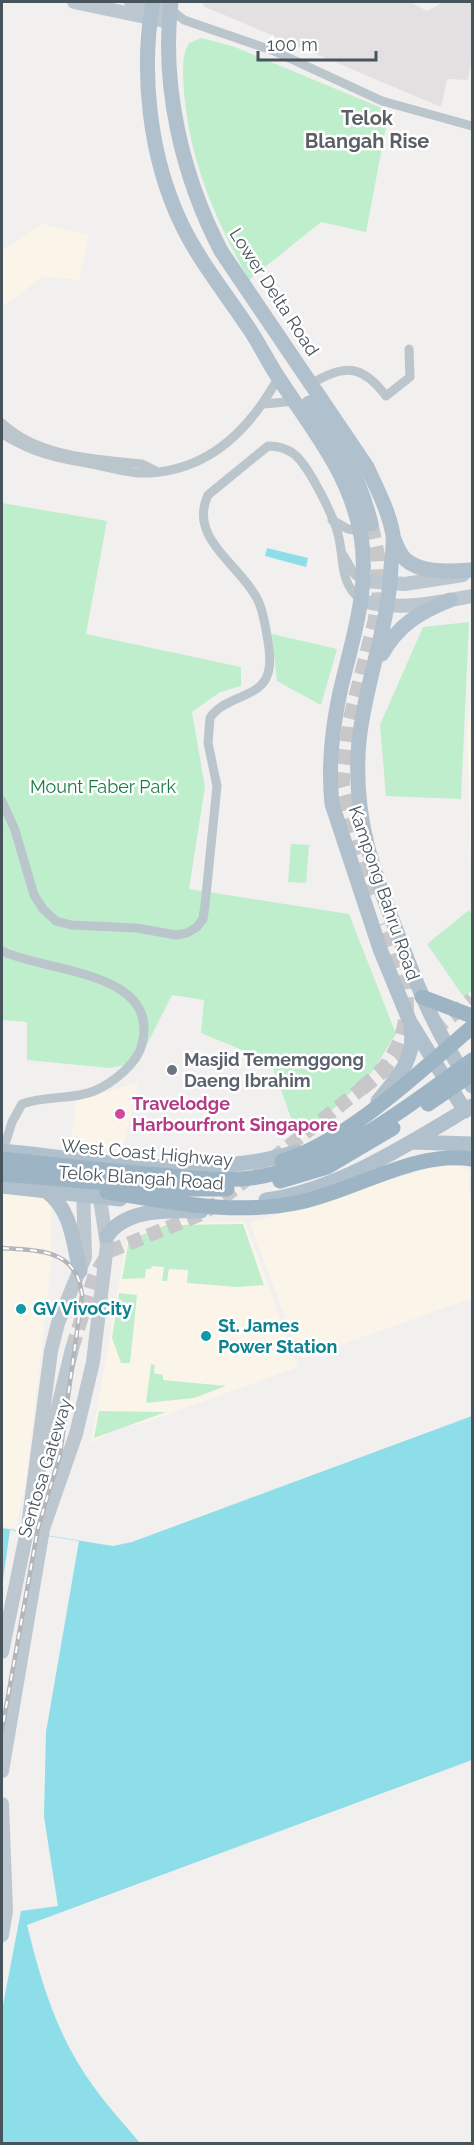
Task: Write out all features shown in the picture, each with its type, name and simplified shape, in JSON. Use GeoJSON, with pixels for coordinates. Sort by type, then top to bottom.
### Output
{"type":"FeatureCollection","features":[{"type":"Feature","properties":{"kind":"highway"},"geometry":{"type":"LineString","coordinates":[[422,997],[472,1016]]}},
{"type":"Feature","properties":{"kind":"highway"},"geometry":{"type":"LineString","coordinates":[[197,1178],[262,1167],[292,1158],[322,1143],[359,1118],[472,1027]]}},
{"type":"Feature","properties":{"kind":"highway"},"geometry":{"type":"LineString","coordinates":[[451,1055],[472,1041]]}},
{"type":"Feature","properties":{"kind":"highway","name":"West Coast Highway"},"geometry":{"type":"LineString","coordinates":[[2,1154],[228,1181],[264,1176],[330,1153],[390,1119],[472,1060]]}},
{"type":"Feature","properties":{"kind":"highway","name":"West Coast Highway"},"geometry":{"type":"LineString","coordinates":[[2,1174],[198,1190],[243,1188],[290,1179],[327,1167],[359,1150],[472,1074]]}},
{"type":"Feature","properties":{"kind":"highway"},"geometry":{"type":"LineString","coordinates":[[34,1176],[52,1182],[171,1202],[250,1209],[319,1198],[436,1158],[472,1159]]}},
{"type":"Feature","properties":{"kind":"main road"},"geometry":{"type":"LineString","coordinates":[[74,2],[151,8]]}},
{"type":"Feature","properties":{"kind":"main road"},"geometry":{"type":"LineString","coordinates":[[131,2],[173,13]]}},
{"type":"Feature","properties":{"kind":"main road"},"geometry":{"type":"LineString","coordinates":[[151,8],[149,91],[167,188],[190,240],[338,469],[365,528]]}},
{"type":"Feature","properties":{"kind":"main road","name":"Lower Delta Road"},"geometry":{"type":"LineString","coordinates":[[173,13],[175,111],[190,179],[221,251],[367,467],[384,503],[393,536],[390,585]]}},
{"type":"Feature","properties":{"kind":"main road"},"geometry":{"type":"LineString","coordinates":[[167,188],[176,179],[190,179]]}},
{"type":"Feature","properties":{"kind":"main road"},"geometry":{"type":"LineString","coordinates":[[250,331],[283,368],[352,466],[364,498],[364,581],[390,585],[424,582],[472,572]]}},
{"type":"Feature","properties":{"kind":"main road"},"geometry":{"type":"LineString","coordinates":[[393,536],[403,557],[413,565],[447,571],[472,572]]}},
{"type":"Feature","properties":{"kind":"main road","name":"Kampong Bahru Road"},"geometry":{"type":"LineString","coordinates":[[364,581],[362,601],[332,734],[329,780],[336,823],[380,949],[410,1022],[435,1065],[469,1108]]}},
{"type":"Feature","properties":{"kind":"main road","name":"Kampong Bahru Road"},"geometry":{"type":"LineString","coordinates":[[390,585],[389,606],[363,718],[357,782],[365,844],[378,885],[422,997],[451,1055],[472,1086]]}},
{"type":"Feature","properties":{"kind":"main road"},"geometry":{"type":"LineString","coordinates":[[362,601],[389,606],[472,596]]}},
{"type":"Feature","properties":{"kind":"main road"},"geometry":{"type":"LineString","coordinates":[[375,666],[388,644],[405,623],[426,609],[450,600]]}},
{"type":"Feature","properties":{"kind":"main road"},"geometry":{"type":"LineString","coordinates":[[329,780],[339,768],[348,769],[357,782]]}},
{"type":"Feature","properties":{"kind":"main road"},"geometry":{"type":"LineString","coordinates":[[378,1101],[407,1064],[412,1043],[410,1022]]}},
{"type":"Feature","properties":{"kind":"main road","name":"Telok Blangah Road"},"geometry":{"type":"LineString","coordinates":[[2,1154],[63,1156],[202,1167],[286,1155],[323,1139],[451,1055]]}},
{"type":"Feature","properties":{"kind":"main road","name":"Telok Blangah Road"},"geometry":{"type":"LineString","coordinates":[[2,1186],[100,1197],[214,1204],[250,1202],[313,1189],[408,1142],[469,1108]]}},
{"type":"Feature","properties":{"kind":"main road"},"geometry":{"type":"LineString","coordinates":[[408,1142],[472,1144]]}},
{"type":"Feature","properties":{"kind":"main road"},"geometry":{"type":"LineString","coordinates":[[63,1156],[92,1176]]}},
{"type":"Feature","properties":{"kind":"main road"},"geometry":{"type":"LineString","coordinates":[[82,1195],[84,1184],[92,1176],[129,1162]]}},
{"type":"Feature","properties":{"kind":"main road","name":"Sentosa Gateway"},"geometry":{"type":"LineString","coordinates":[[2,1771],[44,1529],[76,1434],[93,1362],[107,1236],[98,1183],[92,1176]]}},
{"type":"Feature","properties":{"kind":"main road"},"geometry":{"type":"LineString","coordinates":[[46,1191],[58,1202],[69,1219],[81,1271]]}},
{"type":"Feature","properties":{"kind":"main road","name":"Sentosa Gateway"},"geometry":{"type":"LineString","coordinates":[[2,1652],[28,1526],[35,1481],[34,1465],[51,1352],[58,1323],[85,1257],[82,1195]]}},
{"type":"Feature","properties":{"kind":"main road"},"geometry":{"type":"LineString","coordinates":[[107,1236],[113,1227],[148,1213],[231,1211],[250,1202]]}},
{"type":"Feature","properties":{"kind":"main road"},"geometry":{"type":"LineString","coordinates":[[64,1464],[54,1483],[49,1485],[35,1481],[48,1448],[72,1349]]}},
{"type":"Feature","properties":{"kind":"main road"},"geometry":{"type":"LineString","coordinates":[[2,1804],[6,1911],[2,1935]]}},
{"type":"Feature","properties":{"kind":"street"},"geometry":{"type":"LineString","coordinates":[[173,13],[274,51],[382,101],[472,126]]}},
{"type":"Feature","properties":{"kind":"street"},"geometry":{"type":"LineString","coordinates":[[311,384],[332,371],[351,370],[369,377],[386,396],[410,377],[409,348]]}},
{"type":"Feature","properties":{"kind":"street"},"geometry":{"type":"LineString","coordinates":[[2,434],[29,450],[62,459],[142,473],[190,465],[207,459],[224,446],[264,404],[278,378]]}},
{"type":"Feature","properties":{"kind":"street"},"geometry":{"type":"LineString","coordinates":[[264,404],[296,401]]}},
{"type":"Feature","properties":{"kind":"street"},"geometry":{"type":"LineString","coordinates":[[2,423],[18,436],[43,448],[142,464],[156,471]]}},
{"type":"Feature","properties":{"kind":"street"},"geometry":{"type":"LineString","coordinates":[[2,801],[15,830],[34,895],[43,909],[56,921],[71,926],[137,928],[177,935],[187,933],[203,919],[216,786],[208,743],[210,718],[228,700],[260,687],[268,675],[269,664],[268,643],[261,608],[249,585],[213,542],[203,524],[203,506],[208,495],[268,446],[276,446],[296,456],[332,520],[341,551],[345,581],[362,601]]}},
{"type":"Feature","properties":{"kind":"street"},"geometry":{"type":"LineString","coordinates":[[332,520],[348,529],[365,528]]}},
{"type":"Feature","properties":{"kind":"street"},"geometry":{"type":"LineString","coordinates":[[341,551],[355,575],[364,581]]}},
{"type":"Feature","properties":{"kind":"street"},"geometry":{"type":"LineString","coordinates":[[2,951],[44,966],[107,981],[138,1006],[144,1022],[140,1053],[130,1065],[92,1092],[49,1096],[22,1104],[12,1122],[2,1154]]}},
{"type":"Feature","properties":{"kind":"shaded area"},"geometry":{"type":"Polygon","coordinates":[[[204,2],[410,2],[427,11],[444,2],[469,2],[472,3],[472,56],[468,80],[447,79],[441,107],[203,6],[204,2]]]}},
{"type":"Feature","properties":{"kind":"shaded area"},"geometry":{"type":"Polygon","coordinates":[[[42,224],[89,235],[79,280],[44,276],[2,307],[2,250],[42,224]]]}},
{"type":"Feature","properties":{"kind":"shaded area"},"geometry":{"type":"Polygon","coordinates":[[[472,679],[472,896],[467,733],[472,679]]]}},
{"type":"Feature","properties":{"kind":"shaded area"},"geometry":{"type":"Polygon","coordinates":[[[139,1082],[122,1150],[71,1145],[76,1101],[139,1082]]]}},
{"type":"Feature","properties":{"kind":"shaded area"},"geometry":{"type":"Polygon","coordinates":[[[443,1164],[459,1166],[469,1171],[469,1195],[472,1203],[472,1298],[301,1359],[250,1223],[443,1164]]]}},
{"type":"Feature","properties":{"kind":"shaded area"},"geometry":{"type":"Polygon","coordinates":[[[2,1191],[51,1197],[51,1265],[26,1480],[16,1528],[2,1526],[2,1191]]]}},
{"type":"Feature","properties":{"kind":"shaded area"},"geometry":{"type":"Polygon","coordinates":[[[245,1222],[298,1367],[149,1421],[114,1430],[91,1443],[127,1239],[166,1223],[245,1222]]]}},
{"type":"Feature","properties":{"kind":"green space"},"geometry":{"type":"Polygon","coordinates":[[[202,38],[235,47],[389,111],[366,232],[321,222],[249,280],[225,235],[206,190],[187,119],[183,81],[186,48],[189,43],[202,38]]]}},
{"type":"Feature","properties":{"kind":"green space","name":"Mount Faber Park"},"geometry":{"type":"Polygon","coordinates":[[[2,503],[107,521],[86,634],[241,667],[241,686],[220,692],[192,712],[205,787],[189,889],[349,914],[396,1034],[372,1072],[328,1114],[297,1135],[271,1062],[201,1033],[204,1000],[172,995],[138,1062],[110,1068],[27,1060],[27,1022],[2,1020],[2,503]]]}},
{"type":"Feature","properties":{"kind":"green space"},"geometry":{"type":"Polygon","coordinates":[[[469,622],[461,799],[386,796],[380,725],[423,627],[469,622]]]}},
{"type":"Feature","properties":{"kind":"green space"},"geometry":{"type":"Polygon","coordinates":[[[272,634],[337,649],[321,705],[277,681],[272,634]]]}},
{"type":"Feature","properties":{"kind":"green space"},"geometry":{"type":"Polygon","coordinates":[[[291,844],[309,845],[306,883],[288,882],[291,844]]]}},
{"type":"Feature","properties":{"kind":"green space"},"geometry":{"type":"Polygon","coordinates":[[[469,910],[472,914],[472,991],[463,996],[427,944],[469,910]]]}},
{"type":"Feature","properties":{"kind":"green space"},"geometry":{"type":"Polygon","coordinates":[[[243,1224],[264,1285],[238,1287],[187,1283],[188,1270],[169,1269],[167,1281],[162,1281],[164,1267],[152,1266],[151,1269],[146,1269],[145,1278],[122,1279],[129,1240],[166,1225],[243,1224]]]}},
{"type":"Feature","properties":{"kind":"green space"},"geometry":{"type":"Polygon","coordinates":[[[119,1293],[137,1295],[130,1363],[121,1363],[112,1338],[119,1293]]]}},
{"type":"Feature","properties":{"kind":"green space"},"geometry":{"type":"Polygon","coordinates":[[[151,1364],[155,1365],[154,1373],[163,1375],[163,1380],[226,1386],[194,1398],[146,1403],[151,1364]]]}},
{"type":"Feature","properties":{"kind":"green space"},"geometry":{"type":"Polygon","coordinates":[[[99,1411],[166,1412],[94,1438],[99,1411]]]}},
{"type":"Feature","properties":{"kind":"water"},"geometry":{"type":"Polygon","coordinates":[[[267,548],[308,558],[306,567],[265,556],[267,548]]]}},
{"type":"Feature","properties":{"kind":"water"},"geometry":{"type":"Polygon","coordinates":[[[472,1416],[472,1760],[27,1925],[47,1996],[69,2047],[92,2084],[140,2143],[2,2143],[2,1528],[113,1546],[132,1542],[472,1416]]]}},
{"type":"Feature","properties":{"kind":"pier"},"geometry":{"type":"Polygon","coordinates":[[[10,1530],[79,1541],[46,1732],[44,1817],[58,1906],[21,1911],[2,2010],[2,1587],[10,1530]]]}},
{"type":"Feature","properties":{"kind":"tunnel"},"geometry":{"type":"LineString","coordinates":[[371,524],[378,558],[379,594],[375,621],[350,720],[342,784],[360,853],[375,894]]}},
{"type":"Feature","properties":{"kind":"tunnel"},"geometry":{"type":"LineString","coordinates":[[361,1089],[390,1060],[399,1043],[404,1026],[406,991],[398,956],[386,922]]}},
{"type":"Feature","properties":{"kind":"tunnel"},"geometry":{"type":"LineString","coordinates":[[361,1089],[472,999]]}},
{"type":"Feature","properties":{"kind":"tunnel"},"geometry":{"type":"LineString","coordinates":[[72,1349],[95,1274],[110,1251],[204,1213],[361,1089]]}},
{"type":"Feature","properties":{"kind":"railway"},"geometry":{"type":"LineString","coordinates":[[2,1248],[42,1252],[64,1260],[79,1280],[82,1295],[60,1455],[38,1528],[2,1730]]}},
{"type":"Feature","properties":{"kind":"place","name":"Masjid Tememggong Daeng Ibrahim"},"geometry":{"type":"Point","coordinates":[172,1070]}},
{"type":"Feature","properties":{"kind":"place","name":"Travelodge Harbourfront Singapore"},"geometry":{"type":"Point","coordinates":[120,1114]}},
{"type":"Feature","properties":{"kind":"place","name":"GV VivoCity"},"geometry":{"type":"Point","coordinates":[21,1309]}},
{"type":"Feature","properties":{"kind":"place","name":"St. James Power Station"},"geometry":{"type":"Point","coordinates":[206,1336]}},
{"type":"Feature","properties":{"kind":"district","name":"Telok Blangah Rise"},"geometry":{"type":"Point","coordinates":[367,130]}}]}
